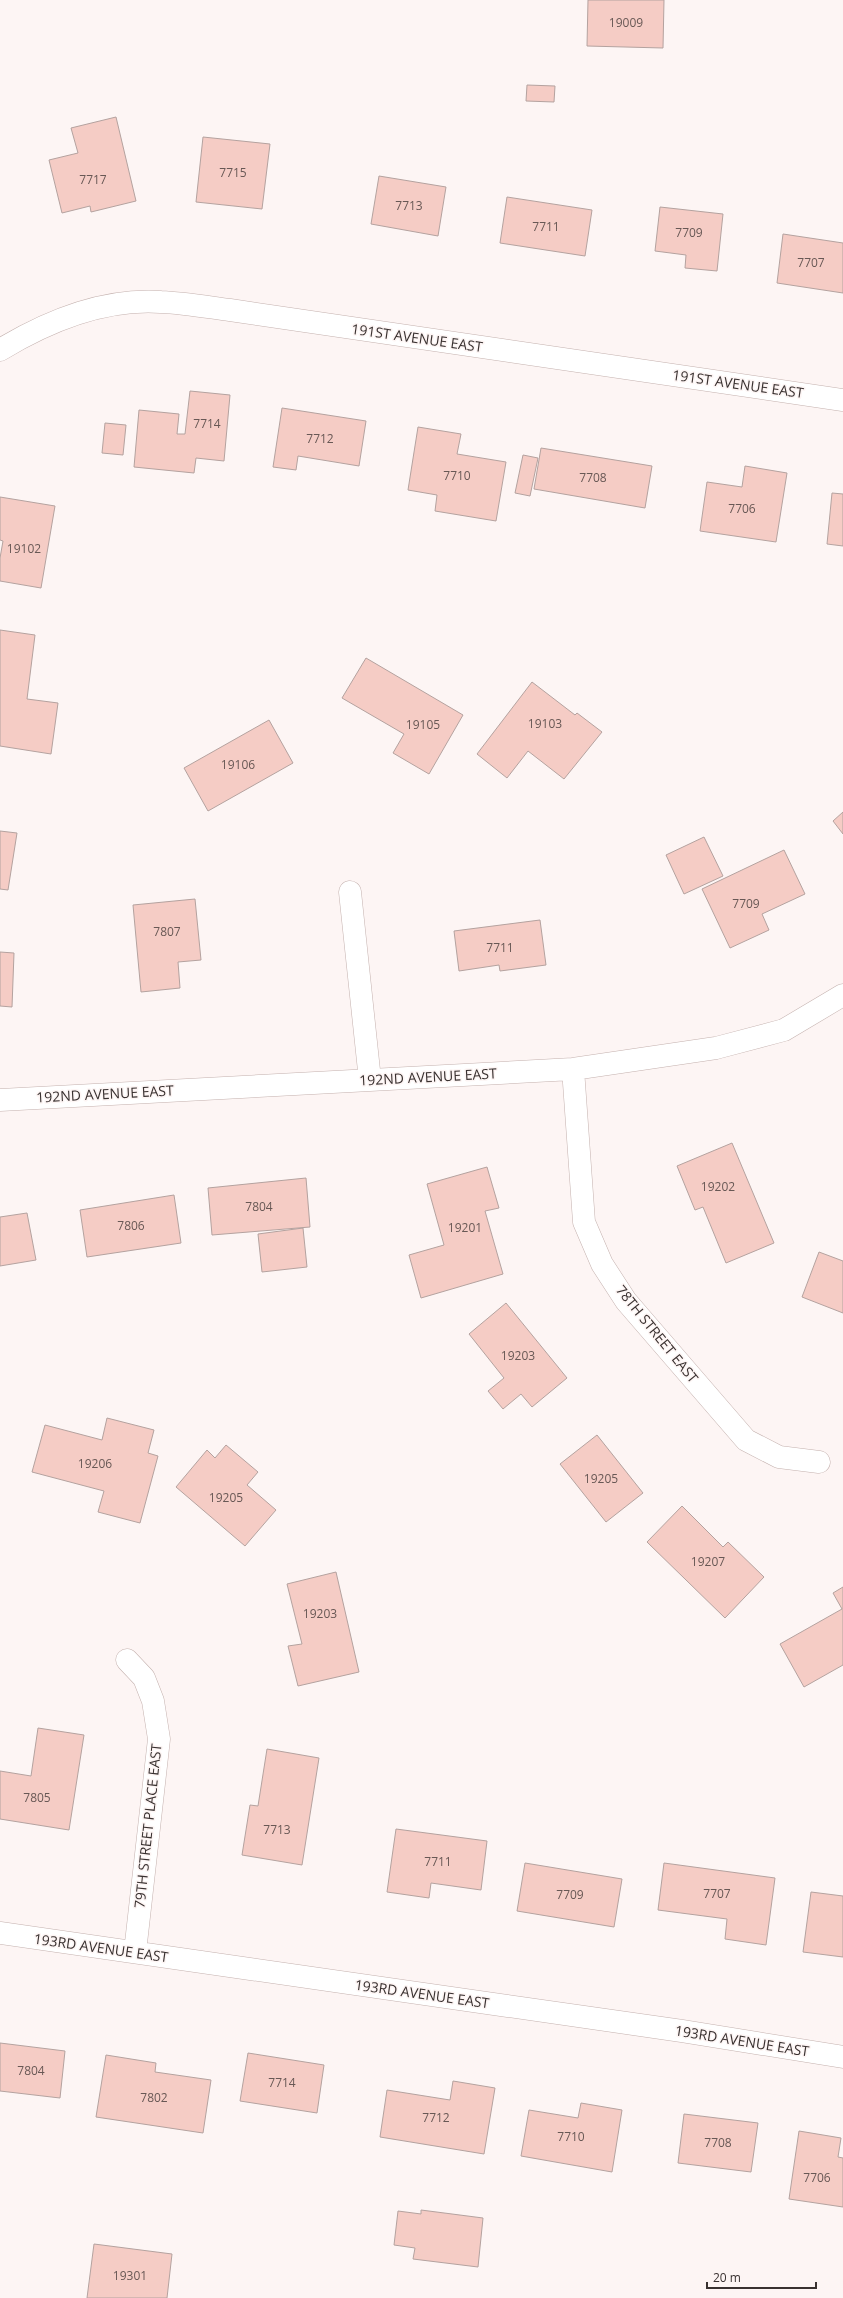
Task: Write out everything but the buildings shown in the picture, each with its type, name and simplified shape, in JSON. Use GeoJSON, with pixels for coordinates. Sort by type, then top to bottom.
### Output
{"type":"FeatureCollection","features":[{"type":"Feature","properties":{"kind":"street","name":"191ST AVENUE EAST"},"geometry":{"type":"LineString","coordinates":[[0,350],[51,322],[98,307],[160,302],[230,310],[843,400]]}},
{"type":"Feature","properties":{"kind":"street"},"geometry":{"type":"LineString","coordinates":[[350,892],[370,1080]]}},
{"type":"Feature","properties":{"kind":"street","name":"192ND AVENUE EAST"},"geometry":{"type":"LineString","coordinates":[[0,1100],[573,1069],[716,1048],[784,1030],[843,994]]}},
{"type":"Feature","properties":{"kind":"street","name":"78TH STREET EAST"},"geometry":{"type":"LineString","coordinates":[[573,1069],[584,1222],[602,1264],[626,1301],[746,1440],[779,1458],[819,1462]]}},
{"type":"Feature","properties":{"kind":"street","name":"79TH STREET PLACE EAST"},"geometry":{"type":"LineString","coordinates":[[128,1660],[144,1678],[154,1702],[159,1739],[135,1952]]}},
{"type":"Feature","properties":{"kind":"street","name":"193RD AVENUE EAST"},"geometry":{"type":"LineString","coordinates":[[0,1933],[682,2031],[843,2057]]}}]}
